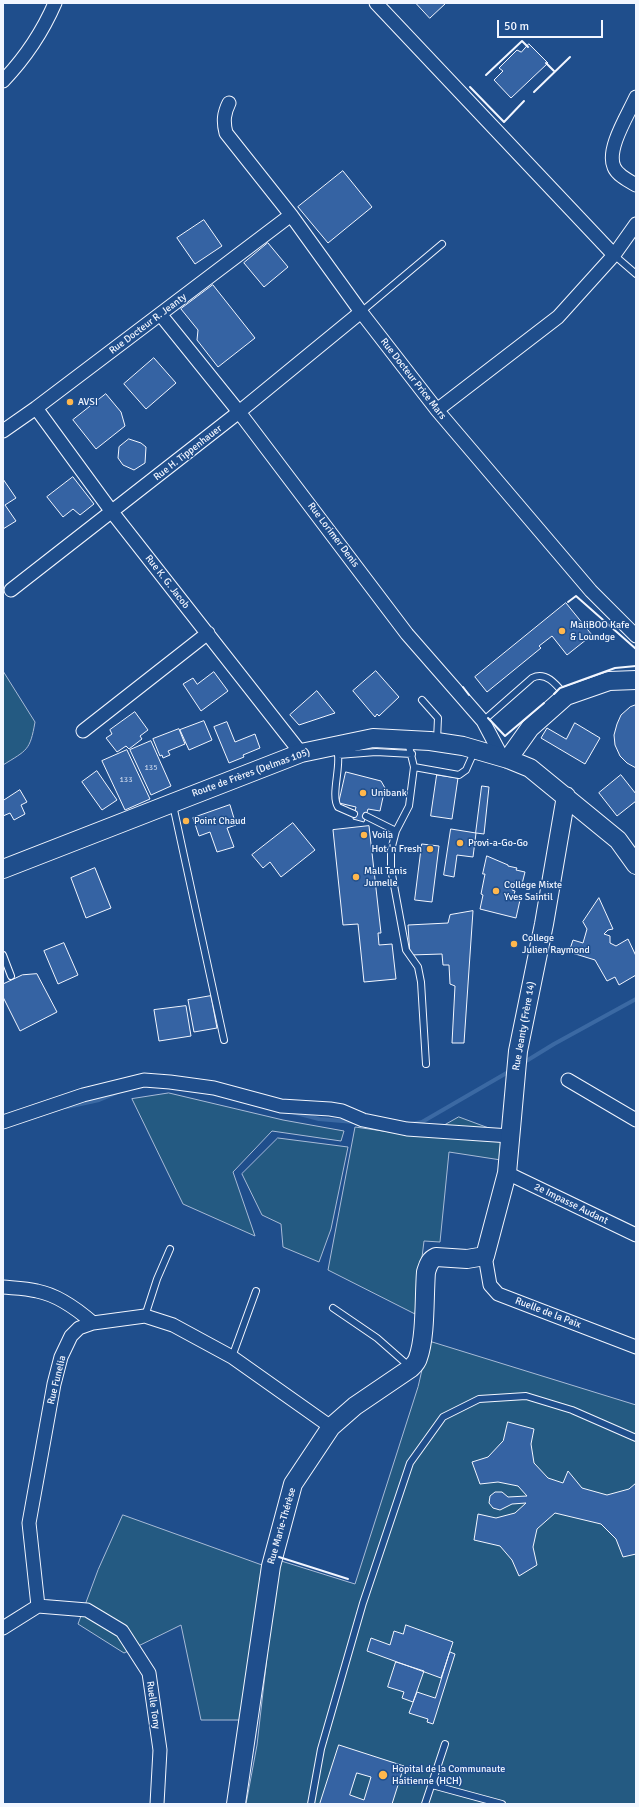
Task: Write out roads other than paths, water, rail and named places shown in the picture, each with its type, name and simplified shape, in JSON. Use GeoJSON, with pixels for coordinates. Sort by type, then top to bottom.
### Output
{"type":"FeatureCollection","features":[{"type":"Feature","properties":{"kind":"street"},"geometry":{"type":"LineString","coordinates":[[3,81],[21,62],[41,33],[55,3]]}},
{"type":"Feature","properties":{"kind":"street"},"geometry":{"type":"LineString","coordinates":[[376,3],[614,255]]}},
{"type":"Feature","properties":{"kind":"street"},"geometry":{"type":"LineString","coordinates":[[636,98],[613,148],[612,160],[615,169],[636,185]]}},
{"type":"Feature","properties":{"kind":"street","name":"Rue Docteur Price Mars"},"geometry":{"type":"LineString","coordinates":[[229,102],[224,116],[226,133],[291,214],[361,312],[437,410],[591,591],[636,636]]}},
{"type":"Feature","properties":{"kind":"street","name":"Rue Docteur R. Jeanty"},"geometry":{"type":"LineString","coordinates":[[3,431],[36,408],[291,214]]}},
{"type":"Feature","properties":{"kind":"street"},"geometry":{"type":"LineString","coordinates":[[437,410],[558,317],[614,255],[636,224]]}},
{"type":"Feature","properties":{"kind":"street","name":"Rue H. Tippenhauer"},"geometry":{"type":"LineString","coordinates":[[11,590],[239,412],[361,312]]}},
{"type":"Feature","properties":{"kind":"street","name":"Rue Lorimer Denis"},"geometry":{"type":"LineString","coordinates":[[160,314],[239,412],[407,634],[483,721],[505,758]]}},
{"type":"Feature","properties":{"kind":"street","name":"Rue K. G. Jacob"},"geometry":{"type":"LineString","coordinates":[[36,408],[112,512],[301,753]]}},
{"type":"Feature","properties":{"kind":"street"},"geometry":{"type":"LineString","coordinates":[[83,731],[208,633]]}},
{"type":"Feature","properties":{"kind":"street"},"geometry":{"type":"LineString","coordinates":[[505,758],[530,728],[566,696],[609,681],[636,680]]}},
{"type":"Feature","properties":{"kind":"street","name":"Route de Frères (Delmas 105)"},"geometry":{"type":"LineString","coordinates":[[3,869],[301,753],[337,750],[372,738],[409,747],[437,742],[474,749],[505,758],[530,768],[618,840],[636,865]]}},
{"type":"Feature","properties":{"kind":"street","name":"Rue Jeanty (Frère 14)"},"geometry":{"type":"LineString","coordinates":[[485,1256],[506,1173],[518,1051],[545,916],[566,796]]}},
{"type":"Feature","properties":{"kind":"street"},"geometry":{"type":"LineString","coordinates":[[3,1122],[83,1095],[144,1080],[214,1088],[281,1106],[342,1111],[363,1120],[407,1129],[510,1136]]}},
{"type":"Feature","properties":{"kind":"street"},"geometry":{"type":"LineString","coordinates":[[568,1080],[636,1120]]}},
{"type":"Feature","properties":{"kind":"street","name":"2e Impasse Audant"},"geometry":{"type":"LineString","coordinates":[[506,1173],[636,1235]]}},
{"type":"Feature","properties":{"kind":"street","name":"Ruelle de la Paix"},"geometry":{"type":"LineString","coordinates":[[485,1256],[490,1285],[498,1294],[636,1347]]}},
{"type":"Feature","properties":{"kind":"street","name":"Rue Marie-Thérèse"},"geometry":{"type":"LineString","coordinates":[[236,1804],[271,1566],[294,1484],[331,1427],[355,1406],[411,1368],[418,1360],[421,1350],[426,1272],[428,1264],[436,1257],[467,1259],[485,1256]]}},
{"type":"Feature","properties":{"kind":"street"},"geometry":{"type":"LineString","coordinates":[[3,1287],[37,1291],[55,1297],[82,1313],[93,1323]]}},
{"type":"Feature","properties":{"kind":"street","name":"Rue Funelia"},"geometry":{"type":"LineString","coordinates":[[38,1606],[29,1523],[54,1384],[62,1357],[71,1336],[79,1328],[93,1323],[145,1316],[186,1331],[232,1357],[331,1427]]}},
{"type":"Feature","properties":{"kind":"street"},"geometry":{"type":"LineString","coordinates":[[3,1628],[38,1606]]}},
{"type":"Feature","properties":{"kind":"street","name":"Ruelle Tony"},"geometry":{"type":"LineString","coordinates":[[38,1606],[87,1610],[122,1631],[149,1673],[160,1750],[157,1804]]}},
{"type":"Feature","properties":{"kind":"lane"},"geometry":{"type":"LineString","coordinates":[[361,312],[442,244]]}},
{"type":"Feature","properties":{"kind":"lane"},"geometry":{"type":"LineString","coordinates":[[614,255],[636,274]]}},
{"type":"Feature","properties":{"kind":"lane"},"geometry":{"type":"LineString","coordinates":[[483,721],[532,678],[538,675],[545,676],[566,696]]}},
{"type":"Feature","properties":{"kind":"lane"},"geometry":{"type":"LineString","coordinates":[[422,700],[438,718],[437,742]]}},
{"type":"Feature","properties":{"kind":"lane"},"geometry":{"type":"LineString","coordinates":[[409,747],[414,767],[409,806],[396,832],[391,850],[391,869],[406,950],[418,967],[421,982],[426,1064]]}},
{"type":"Feature","properties":{"kind":"lane"},"geometry":{"type":"LineString","coordinates":[[414,767],[459,775],[466,770],[474,749]]}},
{"type":"Feature","properties":{"kind":"lane"},"geometry":{"type":"LineString","coordinates":[[337,750],[340,764],[335,800],[336,804],[338,807],[354,814]]}},
{"type":"Feature","properties":{"kind":"lane"},"geometry":{"type":"LineString","coordinates":[[172,803],[224,1040]]}},
{"type":"Feature","properties":{"kind":"lane"},"geometry":{"type":"LineString","coordinates":[[366,816],[396,832]]}},
{"type":"Feature","properties":{"kind":"lane"},"geometry":{"type":"LineString","coordinates":[[3,955],[11,976]]}},
{"type":"Feature","properties":{"kind":"lane"},"geometry":{"type":"LineString","coordinates":[[145,1316],[157,1279],[170,1249]]}},
{"type":"Feature","properties":{"kind":"lane"},"geometry":{"type":"LineString","coordinates":[[232,1357],[256,1291]]}},
{"type":"Feature","properties":{"kind":"lane"},"geometry":{"type":"LineString","coordinates":[[333,1308],[377,1338],[411,1368]]}},
{"type":"Feature","properties":{"kind":"lane"},"geometry":{"type":"LineString","coordinates":[[311,1804],[321,1749],[363,1603],[410,1463],[443,1416],[479,1399],[526,1396],[572,1410],[636,1438]]}},
{"type":"Feature","properties":{"kind":"lane"},"geometry":{"type":"LineString","coordinates":[[426,1804],[445,1744]]}},
{"type":"Feature","properties":{"kind":"lane"},"geometry":{"type":"LineString","coordinates":[[432,1785],[502,1804]]}},
{"type":"Feature","properties":{"kind":"waterway"},"geometry":{"type":"LineString","coordinates":[[523,1063],[554,1044],[636,999]]}},
{"type":"Feature","properties":{"kind":"waterway"},"geometry":{"type":"LineString","coordinates":[[411,1124],[422,1122],[510,1071]]}},
{"type":"Feature","properties":{"kind":"waterway"},"geometry":{"type":"LineString","coordinates":[[67,1107],[99,1100],[116,1093]]}},
{"type":"Feature","properties":{"kind":"waterway"},"geometry":{"type":"LineString","coordinates":[[292,1112],[319,1119],[354,1122]]}},
{"type":"Feature","properties":{"kind":"place","name":"AVSI"},"geometry":{"type":"Point","coordinates":[70,402]}},
{"type":"Feature","properties":{"kind":"place","name":"MaliBOO Kafe & Loundge"},"geometry":{"type":"Point","coordinates":[562,631]}},
{"type":"Feature","properties":{"kind":"place","name":"Unibank"},"geometry":{"type":"Point","coordinates":[363,793]}},
{"type":"Feature","properties":{"kind":"place","name":"Point Chaud"},"geometry":{"type":"Point","coordinates":[186,821]}},
{"type":"Feature","properties":{"kind":"place","name":"Voila"},"geometry":{"type":"Point","coordinates":[364,835]}},
{"type":"Feature","properties":{"kind":"place","name":"Provi-a-Go-Go"},"geometry":{"type":"Point","coordinates":[460,843]}},
{"type":"Feature","properties":{"kind":"place","name":"Hot 'n Fresh"},"geometry":{"type":"Point","coordinates":[430,849]}},
{"type":"Feature","properties":{"kind":"place","name":"Mall Tanis Jumelle"},"geometry":{"type":"Point","coordinates":[356,877]}},
{"type":"Feature","properties":{"kind":"place","name":"College Mixte Yves Saintil"},"geometry":{"type":"Point","coordinates":[496,891]}},
{"type":"Feature","properties":{"kind":"place","name":"College Julien Raymond"},"geometry":{"type":"Point","coordinates":[514,944]}},
{"type":"Feature","properties":{"kind":"place","name":"Hopital de la Communaute Haitienne (HCH)"},"geometry":{"type":"Point","coordinates":[383,1775]}}]}
